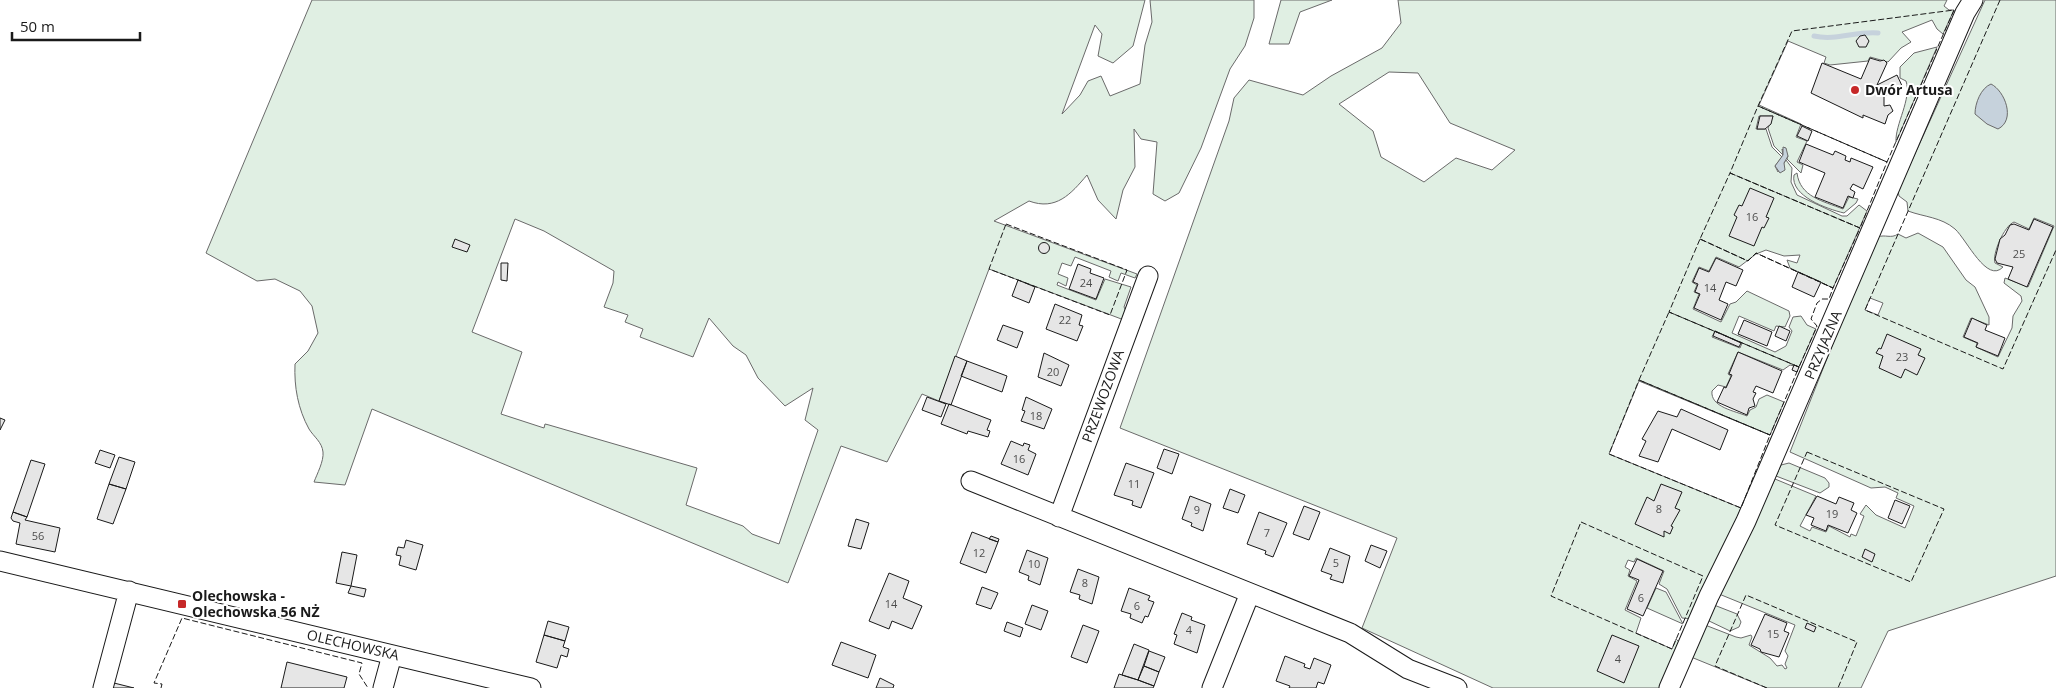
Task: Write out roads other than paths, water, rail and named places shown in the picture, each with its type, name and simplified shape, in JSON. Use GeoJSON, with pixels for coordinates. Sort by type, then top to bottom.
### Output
{"type":"FeatureCollection","features":[{"type":"Feature","properties":{"kind":"street","name":"PRZYJAZNA"},"geometry":{"type":"LineString","coordinates":[[1669,688],[1709,596],[1746,521],[1958,29],[1973,0]]}},
{"type":"Feature","properties":{"kind":"street","name":"PRZEWOZOWA"},"geometry":{"type":"LineString","coordinates":[[1059,517],[1148,276]]}},
{"type":"Feature","properties":{"kind":"street"},"geometry":{"type":"LineString","coordinates":[[971,481],[1350,633],[1408,669],[1458,688]]}},
{"type":"Feature","properties":{"kind":"street","name":"OLECHOWSKA"},"geometry":{"type":"LineString","coordinates":[[0,561],[392,654],[493,684],[531,688]]}},
{"type":"Feature","properties":{"kind":"street"},"geometry":{"type":"LineString","coordinates":[[103,688],[129,592]]}},
{"type":"Feature","properties":{"kind":"street"},"geometry":{"type":"LineString","coordinates":[[1212,688],[1250,593]]}},
{"type":"Feature","properties":{"kind":"street"},"geometry":{"type":"LineString","coordinates":[[383,688],[392,654]]}},
{"type":"Feature","properties":{"kind":"waterway"},"geometry":{"type":"LineString","coordinates":[[1814,36],[1830,37],[1878,33]]}},
{"type":"Feature","properties":{"kind":"place","name":"Dwór Artusa"},"geometry":{"type":"Point","coordinates":[1855,90]}},
{"type":"Feature","properties":{"kind":"place","name":"Olechowska - Olechowska 56 NŻ"},"geometry":{"type":"Point","coordinates":[182,604]}}]}
